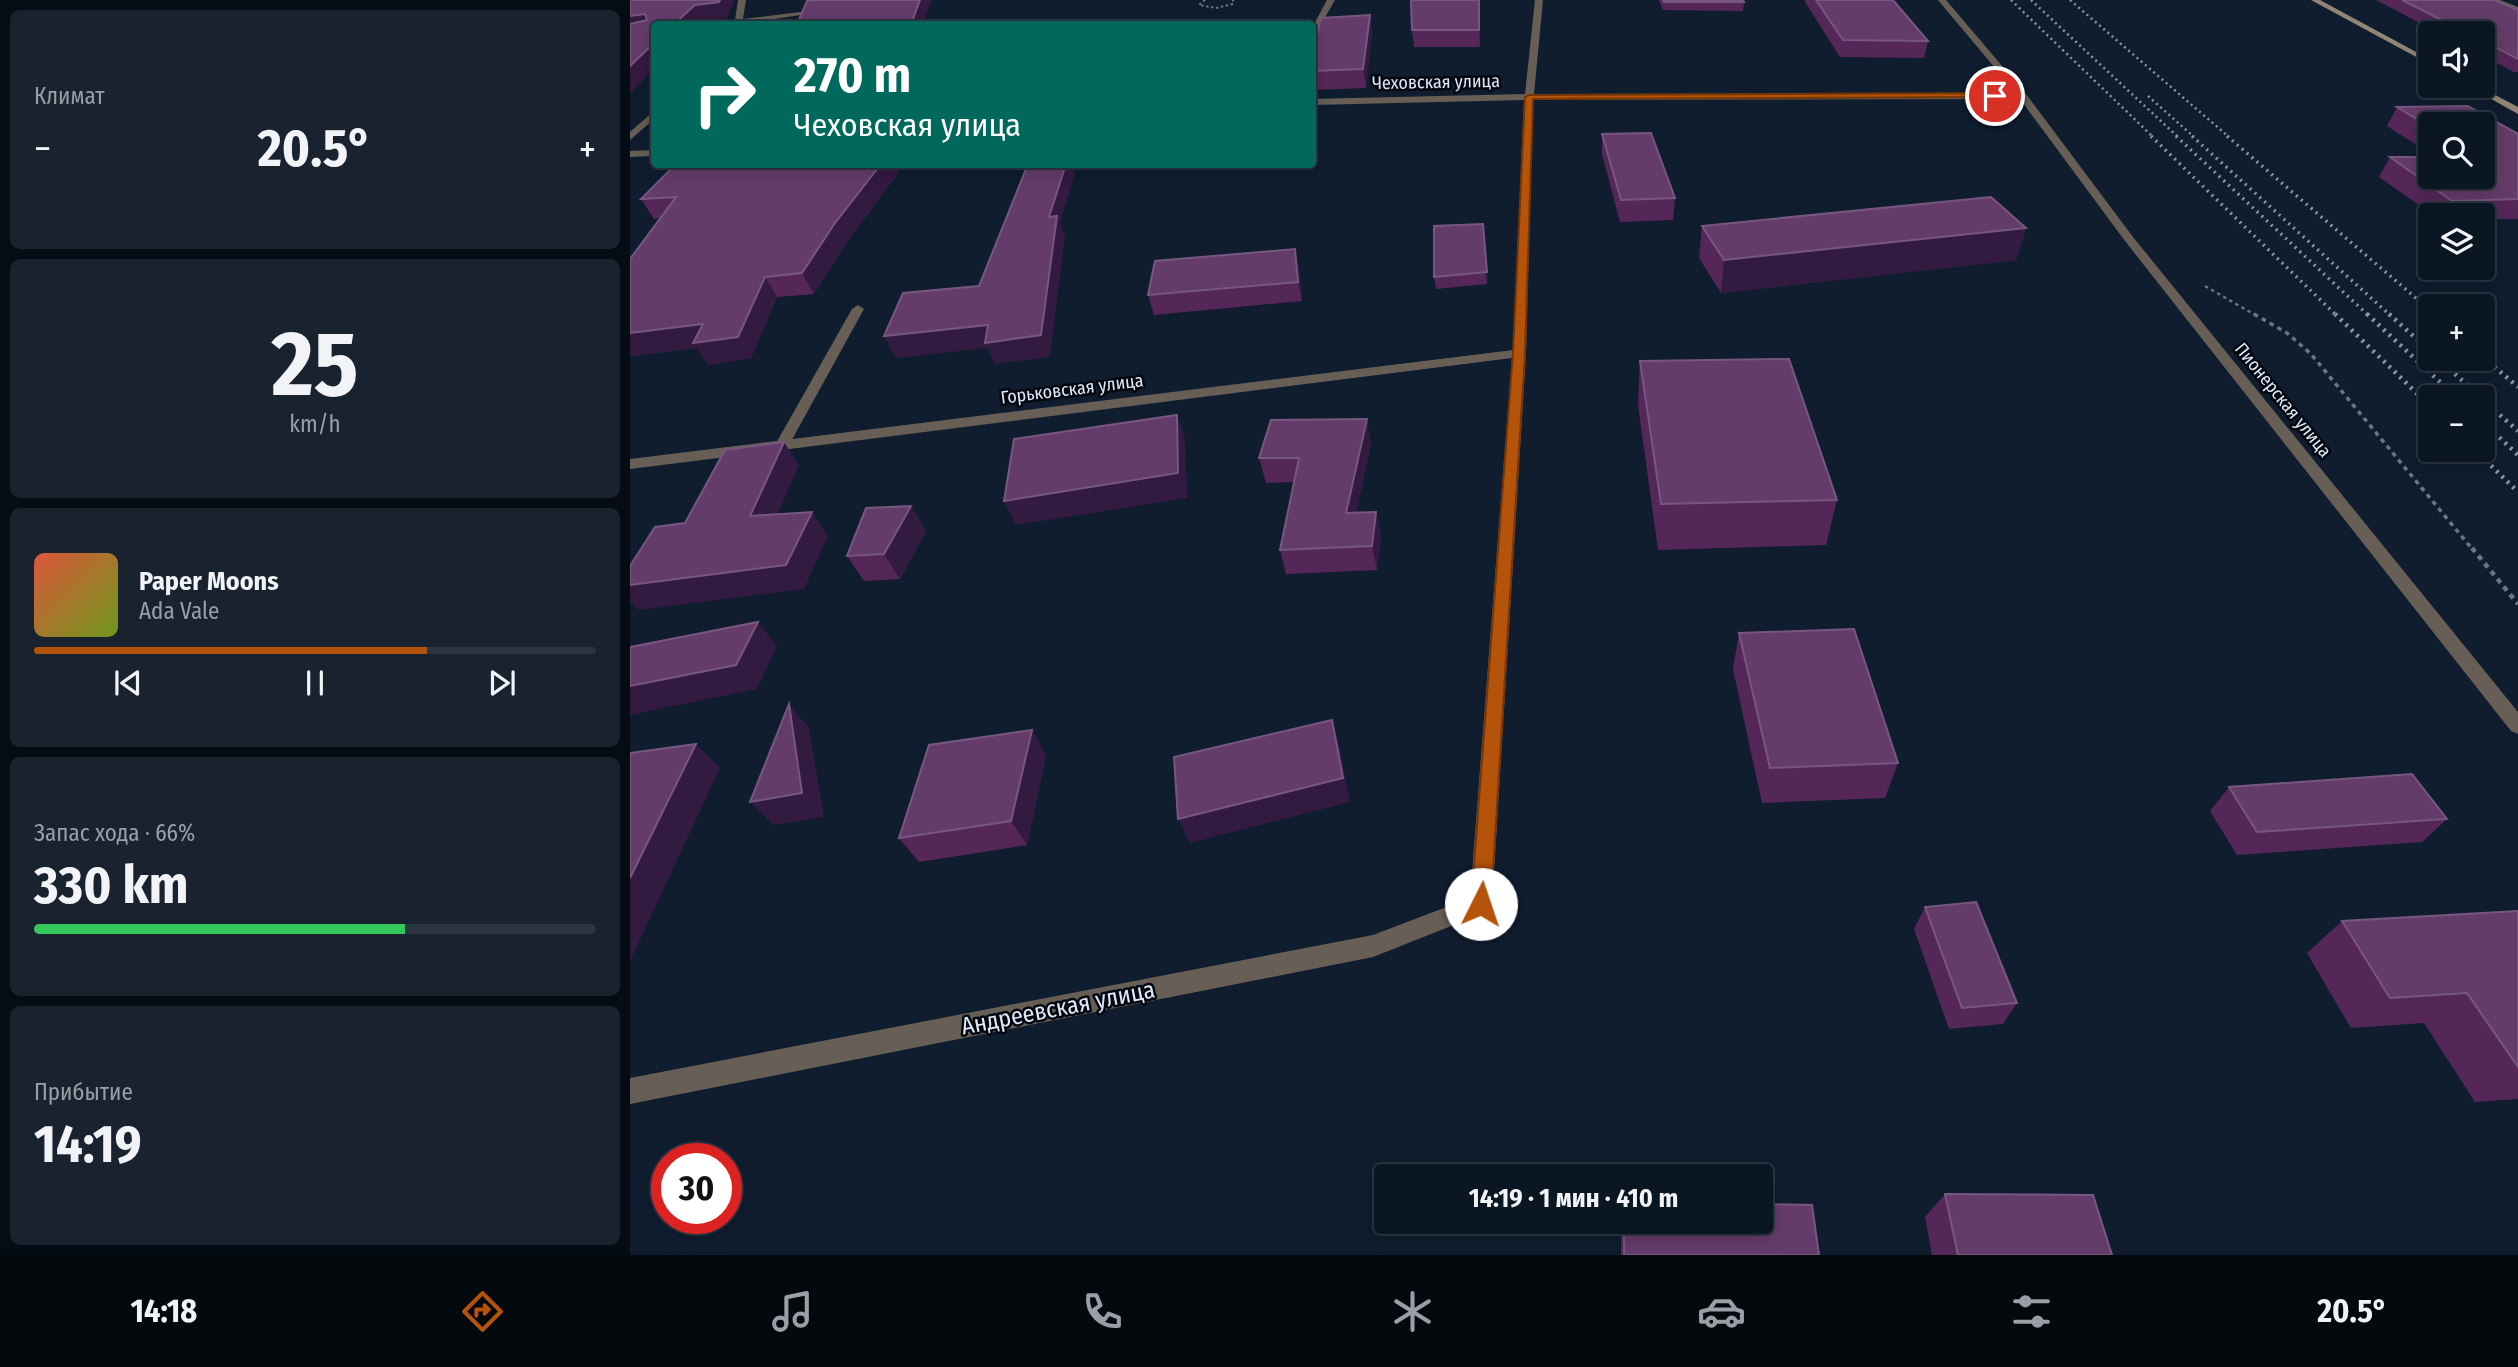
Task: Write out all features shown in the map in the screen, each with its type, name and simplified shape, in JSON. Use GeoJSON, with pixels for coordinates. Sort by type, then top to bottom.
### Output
{"type":"FeatureCollection","features":[{"type":"Feature","properties":{"kind":"main road"},"geometry":{"type":"LineString","coordinates":[[2315,0],[2418,56]]}},
{"type":"Feature","properties":{"kind":"main road"},"geometry":{"type":"LineString","coordinates":[[2494,98],[2518,111]]}},
{"type":"Feature","properties":{"kind":"street"},"geometry":{"type":"LineString","coordinates":[[739,21],[742,0]]}},
{"type":"Feature","properties":{"kind":"street"},"geometry":{"type":"LineString","coordinates":[[1316,26],[1331,0]]}},
{"type":"Feature","properties":{"kind":"street"},"geometry":{"type":"LineString","coordinates":[[1519,353],[1529,97],[1539,0]]}},
{"type":"Feature","properties":{"kind":"street","name":"Пионерская улица"},"geometry":{"type":"LineString","coordinates":[[1942,0],[2023,96],[2129,239],[2518,726]]}},
{"type":"Feature","properties":{"kind":"street"},"geometry":{"type":"LineString","coordinates":[[2493,0],[2518,9]]}},
{"type":"Feature","properties":{"kind":"street"},"geometry":{"type":"LineString","coordinates":[[753,21],[834,9]]}},
{"type":"Feature","properties":{"kind":"street","name":"Чеховская улица"},"geometry":{"type":"LineString","coordinates":[[1316,102],[1529,97],[2023,96]]}},
{"type":"Feature","properties":{"kind":"street"},"geometry":{"type":"LineString","coordinates":[[630,137],[651,117]]}},
{"type":"Feature","properties":{"kind":"street"},"geometry":{"type":"LineString","coordinates":[[630,154],[651,153]]}},
{"type":"Feature","properties":{"kind":"street"},"geometry":{"type":"LineString","coordinates":[[782,445],[858,309]]}},
{"type":"Feature","properties":{"kind":"street","name":"Горьковская улица"},"geometry":{"type":"LineString","coordinates":[[630,464],[1519,353]]}},
{"type":"Feature","properties":{"kind":"street","name":"Андреевская улица"},"geometry":{"type":"LineString","coordinates":[[630,1091],[1373,946],[1481,904],[1519,353]]}},
{"type":"Feature","properties":{"kind":"path"},"geometry":{"type":"LineString","coordinates":[[1201,1],[1199,5],[1202,7],[1216,8],[1228,6],[1235,0]]}},
{"type":"Feature","properties":{"kind":"path"},"geometry":{"type":"LineString","coordinates":[[2198,282],[2287,333],[2311,355],[2518,604]]}},
{"type":"Feature","properties":{"kind":"building"},"geometry":{"type":"Polygon","coordinates":[[[630,0],[720,0],[695,5],[677,21],[651,21],[651,46],[630,66],[630,24],[647,20],[645,14],[630,16],[630,0]]]}},
{"type":"Feature","properties":{"kind":"building"},"geometry":{"type":"Polygon","coordinates":[[[920,0],[912,21],[798,21],[807,1],[920,0]]]}},
{"type":"Feature","properties":{"kind":"building"},"geometry":{"type":"Polygon","coordinates":[[[1411,0],[1479,0],[1479,30],[1412,30],[1411,0]]]}},
{"type":"Feature","properties":{"kind":"building"},"geometry":{"type":"Polygon","coordinates":[[[1663,0],[1743,0],[1744,2],[1664,2],[1663,0]]]}},
{"type":"Feature","properties":{"kind":"building"},"geometry":{"type":"Polygon","coordinates":[[[1816,0],[1893,0],[1928,41],[1843,40],[1816,0]]]}},
{"type":"Feature","properties":{"kind":"building"},"geometry":{"type":"Polygon","coordinates":[[[2402,0],[2494,0],[2518,10],[2518,59],[2495,47],[2495,21],[2444,21],[2402,0]]]}},
{"type":"Feature","properties":{"kind":"building"},"geometry":{"type":"Polygon","coordinates":[[[1370,15],[1363,69],[1316,71],[1316,41],[1321,18],[1370,15]]]}},
{"type":"Feature","properties":{"kind":"building"},"geometry":{"type":"Polygon","coordinates":[[[2468,106],[2479,112],[2418,112],[2418,120],[2397,107],[2468,106]]]}},
{"type":"Feature","properties":{"kind":"building"},"geometry":{"type":"Polygon","coordinates":[[[2495,121],[2518,134],[2518,199],[2452,201],[2435,189],[2495,189],[2495,121]]]}},
{"type":"Feature","properties":{"kind":"building"},"geometry":{"type":"Polygon","coordinates":[[[1651,133],[1675,198],[1621,200],[1602,134],[1651,133]]]}},
{"type":"Feature","properties":{"kind":"building"},"geometry":{"type":"Polygon","coordinates":[[[2390,157],[2418,157],[2418,177],[2390,157]]]}},
{"type":"Feature","properties":{"kind":"building"},"geometry":{"type":"Polygon","coordinates":[[[672,168],[878,168],[835,223],[802,273],[765,277],[738,337],[693,343],[703,324],[630,333],[630,259],[676,197],[641,199],[672,168]]]}},
{"type":"Feature","properties":{"kind":"building"},"geometry":{"type":"Polygon","coordinates":[[[1026,168],[1065,168],[1049,217],[1057,216],[1041,335],[985,343],[988,325],[884,336],[903,293],[979,286],[1026,168]]]}},
{"type":"Feature","properties":{"kind":"building"},"geometry":{"type":"Polygon","coordinates":[[[1991,197],[2026,228],[1724,260],[1702,226],[1991,197]]]}},
{"type":"Feature","properties":{"kind":"building"},"geometry":{"type":"Polygon","coordinates":[[[1483,224],[1487,272],[1434,277],[1434,226],[1483,224]]]}},
{"type":"Feature","properties":{"kind":"building"},"geometry":{"type":"Polygon","coordinates":[[[1295,249],[1298,282],[1148,295],[1155,261],[1295,249]]]}},
{"type":"Feature","properties":{"kind":"building"},"geometry":{"type":"Polygon","coordinates":[[[1789,359],[1837,500],[1661,504],[1640,361],[1789,359]]]}},
{"type":"Feature","properties":{"kind":"building"},"geometry":{"type":"Polygon","coordinates":[[[1177,415],[1178,473],[1004,501],[1014,439],[1177,415]]]}},
{"type":"Feature","properties":{"kind":"building"},"geometry":{"type":"Polygon","coordinates":[[[1367,419],[1346,513],[1376,512],[1372,546],[1280,550],[1299,458],[1259,458],[1271,420],[1367,419]]]}},
{"type":"Feature","properties":{"kind":"building"},"geometry":{"type":"Polygon","coordinates":[[[784,442],[750,516],[812,512],[786,565],[630,585],[630,566],[655,527],[685,523],[725,450],[784,442]]]}},
{"type":"Feature","properties":{"kind":"building"},"geometry":{"type":"Polygon","coordinates":[[[911,506],[884,554],[847,556],[866,508],[911,506]]]}},
{"type":"Feature","properties":{"kind":"building"},"geometry":{"type":"Polygon","coordinates":[[[758,622],[736,665],[630,686],[630,647],[758,622]]]}},
{"type":"Feature","properties":{"kind":"building"},"geometry":{"type":"Polygon","coordinates":[[[1854,629],[1898,763],[1770,768],[1739,633],[1854,629]]]}},
{"type":"Feature","properties":{"kind":"building"},"geometry":{"type":"Polygon","coordinates":[[[789,704],[802,793],[750,802],[789,704]]]}},
{"type":"Feature","properties":{"kind":"building"},"geometry":{"type":"Polygon","coordinates":[[[1332,720],[1343,778],[1178,819],[1174,757],[1332,720]]]}},
{"type":"Feature","properties":{"kind":"building"},"geometry":{"type":"Polygon","coordinates":[[[1032,730],[1011,821],[899,838],[929,745],[1032,730]]]}},
{"type":"Feature","properties":{"kind":"building"},"geometry":{"type":"Polygon","coordinates":[[[696,744],[635,868],[630,878],[630,753],[696,744]]]}},
{"type":"Feature","properties":{"kind":"building"},"geometry":{"type":"Polygon","coordinates":[[[2412,774],[2447,819],[2257,832],[2229,787],[2412,774]]]}},
{"type":"Feature","properties":{"kind":"building"},"geometry":{"type":"Polygon","coordinates":[[[1976,902],[2017,1003],[1962,1008],[1925,907],[1976,902]]]}},
{"type":"Feature","properties":{"kind":"building"},"geometry":{"type":"Polygon","coordinates":[[[2518,911],[2518,1067],[2467,993],[2390,998],[2342,921],[2518,911]]]}},
{"type":"Feature","properties":{"kind":"building"},"geometry":{"type":"Polygon","coordinates":[[[1945,1194],[2093,1195],[2112,1255],[1958,1255],[1945,1194]]]}},
{"type":"Feature","properties":{"kind":"building"},"geometry":{"type":"Polygon","coordinates":[[[1773,1204],[1812,1205],[1819,1255],[1624,1255],[1624,1234],[1773,1234],[1773,1204]]]}},
{"type":"Feature","properties":{"kind":"railway"},"geometry":{"type":"LineString","coordinates":[[2011,0],[2153,137]]}},
{"type":"Feature","properties":{"kind":"railway"},"geometry":{"type":"LineString","coordinates":[[2031,0],[2178,137]]}},
{"type":"Feature","properties":{"kind":"railway"},"geometry":{"type":"LineString","coordinates":[[2070,0],[2229,137]]}},
{"type":"Feature","properties":{"kind":"railway"},"geometry":{"type":"LineString","coordinates":[[2148,96],[2194,137]]}},
{"type":"Feature","properties":{"kind":"railway"},"geometry":{"type":"LineString","coordinates":[[2151,136],[2337,316]]}},
{"type":"Feature","properties":{"kind":"railway"},"geometry":{"type":"LineString","coordinates":[[2176,136],[2369,316]]}},
{"type":"Feature","properties":{"kind":"railway"},"geometry":{"type":"LineString","coordinates":[[2192,136],[2391,316]]}},
{"type":"Feature","properties":{"kind":"railway"},"geometry":{"type":"LineString","coordinates":[[2227,136],[2418,300]]}},
{"type":"Feature","properties":{"kind":"railway"},"geometry":{"type":"LineString","coordinates":[[2335,314],[2418,394]]}},
{"type":"Feature","properties":{"kind":"railway"},"geometry":{"type":"LineString","coordinates":[[2367,314],[2443,385]]}},
{"type":"Feature","properties":{"kind":"railway"},"geometry":{"type":"LineString","coordinates":[[2389,314],[2418,340]]}},
{"type":"Feature","properties":{"kind":"railway"},"geometry":{"type":"LineString","coordinates":[[2495,367],[2518,387]]}},
{"type":"Feature","properties":{"kind":"railway"},"geometry":{"type":"LineString","coordinates":[[2452,371],[2467,385]]}},
{"type":"Feature","properties":{"kind":"railway"},"geometry":{"type":"LineString","coordinates":[[2495,411],[2518,431]]}},
{"type":"Feature","properties":{"kind":"railway"},"geometry":{"type":"LineString","coordinates":[[2495,433],[2518,455]]}},
{"type":"Feature","properties":{"kind":"railway"},"geometry":{"type":"LineString","coordinates":[[2487,462],[2518,492]]}},
{"type":"Feature","properties":{"kind":"route"},"geometry":{"type":"LineString","coordinates":[[1481,904],[1519,353],[1529,97],[1995,96]]}}]}
